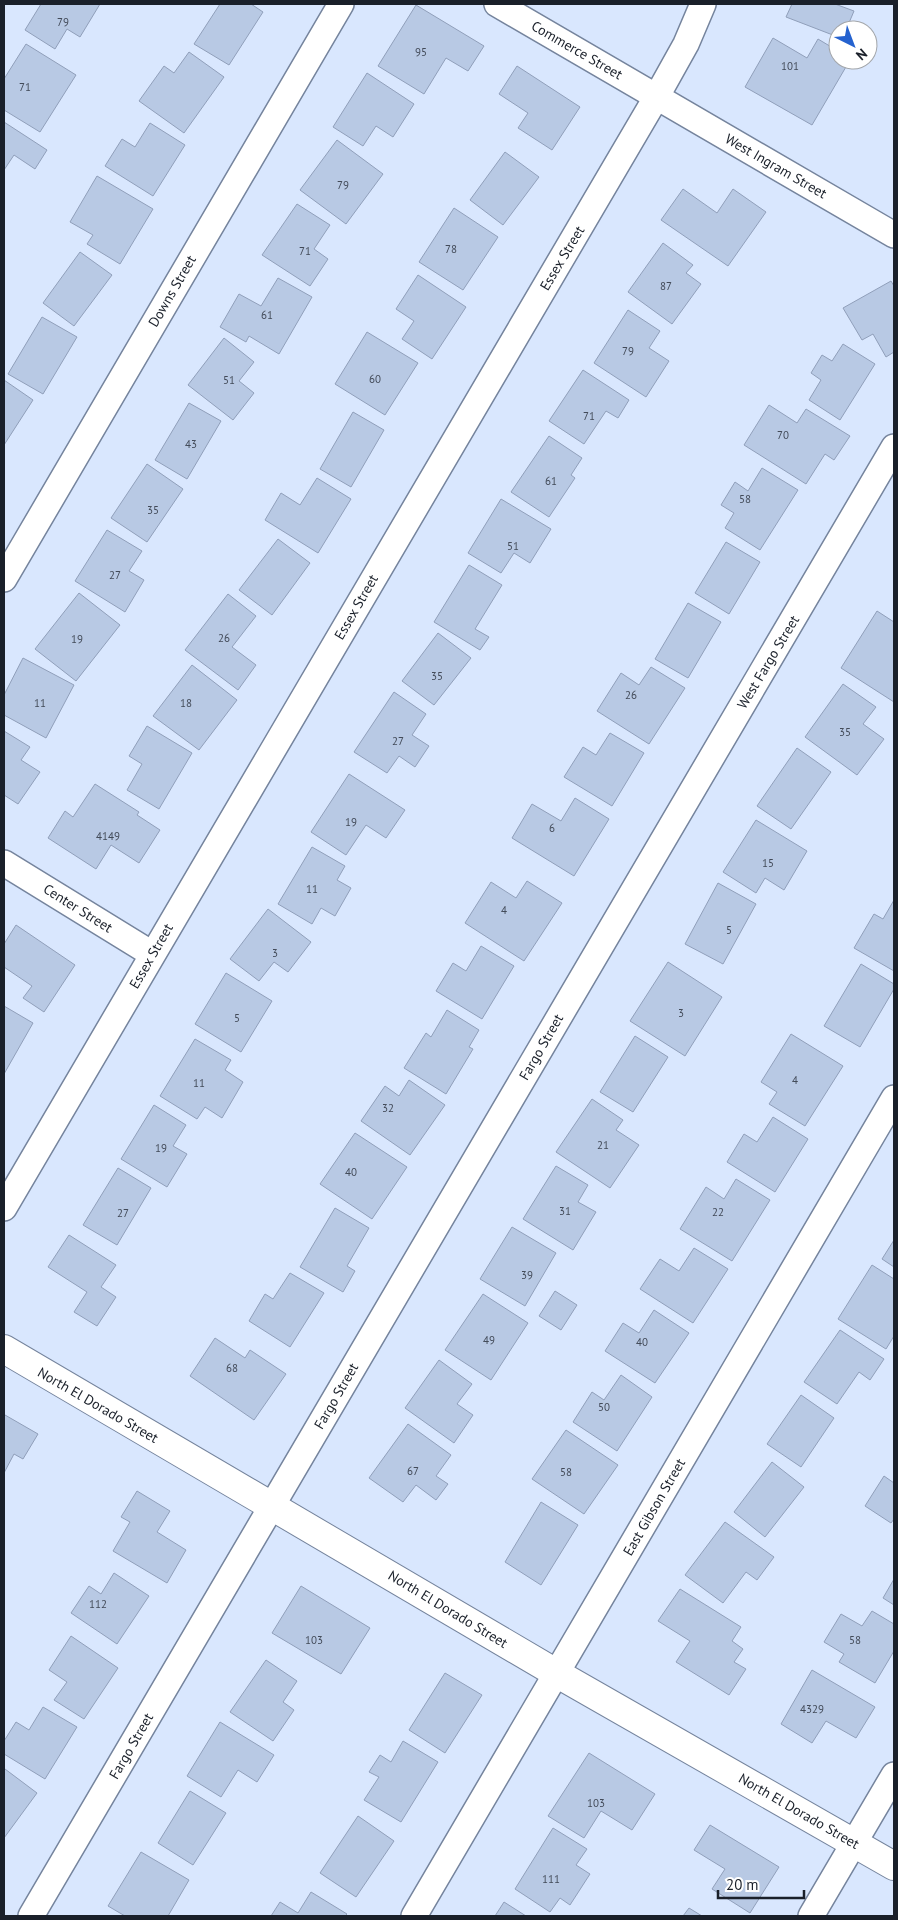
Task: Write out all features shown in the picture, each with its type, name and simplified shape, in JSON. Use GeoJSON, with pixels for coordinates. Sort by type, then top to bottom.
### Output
{"type":"FeatureCollection","features":[{"type":"Feature","properties":{"kind":"main road","name":"North El Dorado Street"},"geometry":{"type":"LineString","coordinates":[[4,1349],[556,1673],[894,1866]]}},
{"type":"Feature","properties":{"kind":"street","name":"Downs Street"},"geometry":{"type":"LineString","coordinates":[[4,579],[341,4]]}},
{"type":"Feature","properties":{"kind":"street","name":"Commerce Street"},"geometry":{"type":"LineString","coordinates":[[497,4],[657,96]]}},
{"type":"Feature","properties":{"kind":"street","name":"Essex Street"},"geometry":{"type":"LineString","coordinates":[[4,1208],[657,96],[686,44],[703,4]]}},
{"type":"Feature","properties":{"kind":"street","name":"West Ingram Street"},"geometry":{"type":"LineString","coordinates":[[657,96],[894,235]]}},
{"type":"Feature","properties":{"kind":"street","name":"West Fargo Street"},"geometry":{"type":"LineString","coordinates":[[641,876],[894,447]]}},
{"type":"Feature","properties":{"kind":"street","name":"Center Street"},"geometry":{"type":"LineString","coordinates":[[4,863],[152,954]]}},
{"type":"Feature","properties":{"kind":"street","name":"Fargo Street"},"geometry":{"type":"LineString","coordinates":[[31,1916],[641,876]]}},
{"type":"Feature","properties":{"kind":"street","name":"East Gibson Street"},"geometry":{"type":"LineString","coordinates":[[414,1916],[894,1098]]}},
{"type":"Feature","properties":{"kind":"street"},"geometry":{"type":"LineString","coordinates":[[811,1916],[894,1775]]}},
{"type":"Feature","properties":{"kind":"building"},"geometry":{"type":"Polygon","coordinates":[[[41,4],[100,4],[80,37],[67,29],[55,49],[25,30],[41,4]]]}},
{"type":"Feature","properties":{"kind":"building"},"geometry":{"type":"Polygon","coordinates":[[[220,4],[251,4],[263,12],[229,65],[194,44],[220,4]]]}},
{"type":"Feature","properties":{"kind":"building"},"geometry":{"type":"Polygon","coordinates":[[[792,4],[835,4],[854,11],[850,20],[828,20],[828,33],[786,17],[792,4]]]}},
{"type":"Feature","properties":{"kind":"building"},"geometry":{"type":"Polygon","coordinates":[[[416,5],[484,46],[468,71],[446,58],[424,94],[378,66],[416,5]]]}},
{"type":"Feature","properties":{"kind":"building"},"geometry":{"type":"Polygon","coordinates":[[[773,38],[807,58],[818,39],[828,45],[828,70],[844,70],[812,125],[745,87],[773,38]]]}},
{"type":"Feature","properties":{"kind":"building"},"geometry":{"type":"Polygon","coordinates":[[[26,44],[76,75],[40,132],[4,110],[4,79],[26,44]]]}},
{"type":"Feature","properties":{"kind":"building"},"geometry":{"type":"Polygon","coordinates":[[[189,52],[224,77],[184,133],[139,101],[164,66],[174,73],[189,52]]]}},
{"type":"Feature","properties":{"kind":"building"},"geometry":{"type":"Polygon","coordinates":[[[517,66],[580,107],[552,150],[518,128],[528,113],[499,94],[517,66]]]}},
{"type":"Feature","properties":{"kind":"building"},"geometry":{"type":"Polygon","coordinates":[[[367,73],[414,104],[393,137],[376,126],[363,146],[333,127],[367,73]]]}},
{"type":"Feature","properties":{"kind":"building"},"geometry":{"type":"Polygon","coordinates":[[[4,122],[47,150],[35,169],[14,155],[4,170],[4,122]]]}},
{"type":"Feature","properties":{"kind":"building"},"geometry":{"type":"Polygon","coordinates":[[[150,123],[185,145],[153,196],[105,166],[122,139],[135,147],[150,123]]]}},
{"type":"Feature","properties":{"kind":"building"},"geometry":{"type":"Polygon","coordinates":[[[337,140],[383,174],[346,224],[300,190],[337,140]]]}},
{"type":"Feature","properties":{"kind":"building"},"geometry":{"type":"Polygon","coordinates":[[[505,152],[539,177],[503,225],[470,200],[505,152]]]}},
{"type":"Feature","properties":{"kind":"building"},"geometry":{"type":"Polygon","coordinates":[[[97,176],[153,209],[120,264],[87,244],[93,235],[70,222],[97,176]]]}},
{"type":"Feature","properties":{"kind":"building"},"geometry":{"type":"Polygon","coordinates":[[[683,189],[717,213],[733,189],[766,212],[728,266],[661,220],[683,189]]]}},
{"type":"Feature","properties":{"kind":"building"},"geometry":{"type":"Polygon","coordinates":[[[297,204],[330,225],[314,249],[328,259],[310,286],[262,255],[297,204]]]}},
{"type":"Feature","properties":{"kind":"building"},"geometry":{"type":"Polygon","coordinates":[[[454,208],[498,237],[463,290],[419,262],[454,208]]]}},
{"type":"Feature","properties":{"kind":"building"},"geometry":{"type":"Polygon","coordinates":[[[663,243],[693,265],[686,273],[701,284],[672,324],[628,292],[663,243]]]}},
{"type":"Feature","properties":{"kind":"building"},"geometry":{"type":"Polygon","coordinates":[[[80,252],[112,275],[74,326],[43,303],[80,252]]]}},
{"type":"Feature","properties":{"kind":"building"},"geometry":{"type":"Polygon","coordinates":[[[418,275],[466,307],[432,359],[402,339],[414,321],[396,309],[418,275]]]}},
{"type":"Feature","properties":{"kind":"building"},"geometry":{"type":"Polygon","coordinates":[[[278,278],[312,297],[279,354],[249,336],[246,342],[220,327],[239,294],[261,306],[278,278]]]}},
{"type":"Feature","properties":{"kind":"building"},"geometry":{"type":"Polygon","coordinates":[[[891,281],[894,286],[894,352],[886,357],[873,334],[862,340],[843,308],[891,281]]]}},
{"type":"Feature","properties":{"kind":"building"},"geometry":{"type":"Polygon","coordinates":[[[628,310],[660,331],[649,348],[669,361],[646,397],[594,363],[628,310]]]}},
{"type":"Feature","properties":{"kind":"building"},"geometry":{"type":"Polygon","coordinates":[[[42,317],[77,337],[43,394],[8,374],[42,317]]]}},
{"type":"Feature","properties":{"kind":"building"},"geometry":{"type":"Polygon","coordinates":[[[367,332],[418,363],[385,415],[335,384],[367,332]]]}},
{"type":"Feature","properties":{"kind":"building"},"geometry":{"type":"Polygon","coordinates":[[[224,338],[254,362],[239,381],[254,393],[233,420],[188,385],[224,338]]]}},
{"type":"Feature","properties":{"kind":"building"},"geometry":{"type":"Polygon","coordinates":[[[843,344],[875,364],[840,420],[809,400],[821,380],[811,373],[822,355],[832,361],[843,344]]]}},
{"type":"Feature","properties":{"kind":"building"},"geometry":{"type":"Polygon","coordinates":[[[583,370],[629,400],[618,418],[606,411],[584,444],[549,421],[583,370]]]}},
{"type":"Feature","properties":{"kind":"building"},"geometry":{"type":"Polygon","coordinates":[[[4,380],[33,400],[4,445],[4,380]]]}},
{"type":"Feature","properties":{"kind":"building"},"geometry":{"type":"Polygon","coordinates":[[[189,403],[221,421],[187,479],[155,460],[189,403]]]}},
{"type":"Feature","properties":{"kind":"building"},"geometry":{"type":"Polygon","coordinates":[[[769,405],[797,423],[806,409],[850,436],[834,460],[825,454],[806,484],[744,445],[769,405]]]}},
{"type":"Feature","properties":{"kind":"building"},"geometry":{"type":"Polygon","coordinates":[[[353,412],[384,430],[351,487],[320,469],[353,412]]]}},
{"type":"Feature","properties":{"kind":"building"},"geometry":{"type":"Polygon","coordinates":[[[549,436],[582,458],[571,475],[575,478],[549,517],[511,492],[549,436]]]}},
{"type":"Feature","properties":{"kind":"building"},"geometry":{"type":"Polygon","coordinates":[[[147,464],[183,489],[147,542],[111,518],[147,464]]]}},
{"type":"Feature","properties":{"kind":"building"},"geometry":{"type":"Polygon","coordinates":[[[762,468],[798,490],[760,550],[725,528],[734,513],[721,505],[735,482],[748,491],[762,468]]]}},
{"type":"Feature","properties":{"kind":"building"},"geometry":{"type":"Polygon","coordinates":[[[317,478],[351,499],[318,553],[265,520],[281,493],[300,505],[317,478]]]}},
{"type":"Feature","properties":{"kind":"building"},"geometry":{"type":"Polygon","coordinates":[[[501,499],[551,529],[530,563],[514,553],[501,573],[468,553],[501,499]]]}},
{"type":"Feature","properties":{"kind":"building"},"geometry":{"type":"Polygon","coordinates":[[[107,530],[142,551],[129,571],[144,580],[125,612],[75,581],[107,530]]]}},
{"type":"Feature","properties":{"kind":"building"},"geometry":{"type":"Polygon","coordinates":[[[278,539],[310,563],[272,615],[239,590],[278,539]]]}},
{"type":"Feature","properties":{"kind":"building"},"geometry":{"type":"Polygon","coordinates":[[[726,542],[760,562],[729,614],[695,593],[726,542]]]}},
{"type":"Feature","properties":{"kind":"building"},"geometry":{"type":"Polygon","coordinates":[[[469,565],[502,585],[475,629],[489,637],[480,650],[434,622],[469,565]]]}},
{"type":"Feature","properties":{"kind":"building"},"geometry":{"type":"Polygon","coordinates":[[[79,593],[120,625],[76,681],[35,649],[79,593]]]}},
{"type":"Feature","properties":{"kind":"building"},"geometry":{"type":"Polygon","coordinates":[[[228,594],[256,616],[232,647],[256,665],[238,690],[185,650],[228,594]]]}},
{"type":"Feature","properties":{"kind":"building"},"geometry":{"type":"Polygon","coordinates":[[[688,603],[721,622],[688,678],[655,659],[688,603]]]}},
{"type":"Feature","properties":{"kind":"building"},"geometry":{"type":"Polygon","coordinates":[[[877,611],[894,622],[894,702],[841,668],[877,611]]]}},
{"type":"Feature","properties":{"kind":"building"},"geometry":{"type":"Polygon","coordinates":[[[438,633],[471,658],[434,705],[402,681],[438,633]]]}},
{"type":"Feature","properties":{"kind":"building"},"geometry":{"type":"Polygon","coordinates":[[[23,658],[74,685],[46,738],[4,715],[4,695],[23,658]]]}},
{"type":"Feature","properties":{"kind":"building"},"geometry":{"type":"Polygon","coordinates":[[[192,665],[237,700],[199,750],[153,716],[192,665]]]}},
{"type":"Feature","properties":{"kind":"building"},"geometry":{"type":"Polygon","coordinates":[[[651,667],[685,688],[649,744],[597,711],[621,673],[639,685],[651,667]]]}},
{"type":"Feature","properties":{"kind":"building"},"geometry":{"type":"Polygon","coordinates":[[[843,684],[876,707],[863,724],[884,739],[857,775],[805,737],[843,684]]]}},
{"type":"Feature","properties":{"kind":"building"},"geometry":{"type":"Polygon","coordinates":[[[394,692],[426,714],[412,735],[429,746],[415,767],[399,756],[387,773],[354,752],[394,692]]]}},
{"type":"Feature","properties":{"kind":"building"},"geometry":{"type":"Polygon","coordinates":[[[147,726],[192,753],[159,809],[127,790],[142,764],[129,756],[147,726]]]}},
{"type":"Feature","properties":{"kind":"building"},"geometry":{"type":"Polygon","coordinates":[[[4,731],[30,747],[21,760],[40,772],[18,804],[4,795],[4,731]]]}},
{"type":"Feature","properties":{"kind":"building"},"geometry":{"type":"Polygon","coordinates":[[[610,733],[644,753],[612,806],[564,777],[583,747],[596,755],[610,733]]]}},
{"type":"Feature","properties":{"kind":"building"},"geometry":{"type":"Polygon","coordinates":[[[797,748],[831,772],[791,829],[757,806],[797,748]]]}},
{"type":"Feature","properties":{"kind":"building"},"geometry":{"type":"Polygon","coordinates":[[[349,774],[405,810],[386,838],[366,825],[346,855],[311,832],[349,774]]]}},
{"type":"Feature","properties":{"kind":"building"},"geometry":{"type":"Polygon","coordinates":[[[95,784],[139,812],[137,815],[160,830],[139,863],[111,845],[96,869],[48,838],[65,811],[73,817],[95,784]]]}},
{"type":"Feature","properties":{"kind":"building"},"geometry":{"type":"Polygon","coordinates":[[[575,798],[609,819],[574,876],[512,838],[532,804],[561,821],[575,798]]]}},
{"type":"Feature","properties":{"kind":"building"},"geometry":{"type":"Polygon","coordinates":[[[756,820],[807,851],[784,890],[765,878],[756,893],[723,872],[756,820]]]}},
{"type":"Feature","properties":{"kind":"building"},"geometry":{"type":"Polygon","coordinates":[[[312,847],[345,866],[337,880],[351,888],[335,916],[321,908],[312,924],[278,904],[312,847]]]}},
{"type":"Feature","properties":{"kind":"building"},"geometry":{"type":"Polygon","coordinates":[[[527,881],[562,903],[524,961],[465,923],[491,882],[516,898],[527,881]]]}},
{"type":"Feature","properties":{"kind":"building"},"geometry":{"type":"Polygon","coordinates":[[[718,883],[756,904],[723,964],[685,944],[718,883]]]}},
{"type":"Feature","properties":{"kind":"building"},"geometry":{"type":"Polygon","coordinates":[[[894,900],[894,971],[854,948],[874,914],[883,919],[894,900]]]}},
{"type":"Feature","properties":{"kind":"building"},"geometry":{"type":"Polygon","coordinates":[[[268,909],[311,942],[288,972],[274,962],[259,981],[230,959],[268,909]]]}},
{"type":"Feature","properties":{"kind":"building"},"geometry":{"type":"Polygon","coordinates":[[[16,925],[75,965],[44,1012],[23,998],[32,986],[4,967],[4,944],[16,925]]]}},
{"type":"Feature","properties":{"kind":"building"},"geometry":{"type":"Polygon","coordinates":[[[481,946],[514,966],[482,1019],[436,991],[453,963],[466,971],[481,946]]]}},
{"type":"Feature","properties":{"kind":"building"},"geometry":{"type":"Polygon","coordinates":[[[668,962],[722,997],[685,1056],[630,1021],[668,962]]]}},
{"type":"Feature","properties":{"kind":"building"},"geometry":{"type":"Polygon","coordinates":[[[861,964],[894,984],[894,989],[860,1047],[824,1026],[861,964]]]}},
{"type":"Feature","properties":{"kind":"building"},"geometry":{"type":"Polygon","coordinates":[[[226,973],[272,1001],[241,1052],[195,1024],[226,973]]]}},
{"type":"Feature","properties":{"kind":"building"},"geometry":{"type":"Polygon","coordinates":[[[4,1006],[33,1023],[4,1074],[4,1006]]]}},
{"type":"Feature","properties":{"kind":"building"},"geometry":{"type":"Polygon","coordinates":[[[447,1010],[479,1030],[469,1047],[473,1049],[446,1094],[404,1068],[426,1033],[431,1037],[447,1010]]]}},
{"type":"Feature","properties":{"kind":"building"},"geometry":{"type":"Polygon","coordinates":[[[791,1034],[843,1066],[805,1126],[769,1104],[777,1092],[761,1082],[791,1034]]]}},
{"type":"Feature","properties":{"kind":"building"},"geometry":{"type":"Polygon","coordinates":[[[635,1036],[668,1057],[633,1112],[600,1092],[635,1036]]]}},
{"type":"Feature","properties":{"kind":"building"},"geometry":{"type":"Polygon","coordinates":[[[195,1039],[231,1060],[225,1070],[243,1082],[222,1118],[205,1107],[197,1119],[160,1096],[195,1039]]]}},
{"type":"Feature","properties":{"kind":"building"},"geometry":{"type":"Polygon","coordinates":[[[409,1080],[445,1105],[410,1155],[361,1121],[385,1086],[399,1096],[409,1080]]]}},
{"type":"Feature","properties":{"kind":"building"},"geometry":{"type":"Polygon","coordinates":[[[592,1099],[623,1120],[616,1130],[639,1145],[610,1188],[556,1152],[592,1099]]]}},
{"type":"Feature","properties":{"kind":"building"},"geometry":{"type":"Polygon","coordinates":[[[154,1105],[186,1125],[173,1146],[187,1154],[167,1187],[121,1159],[154,1105]]]}},
{"type":"Feature","properties":{"kind":"building"},"geometry":{"type":"Polygon","coordinates":[[[773,1117],[808,1139],[775,1192],[727,1162],[744,1134],[757,1142],[773,1117]]]}},
{"type":"Feature","properties":{"kind":"building"},"geometry":{"type":"Polygon","coordinates":[[[355,1133],[407,1167],[372,1219],[320,1184],[355,1133]]]}},
{"type":"Feature","properties":{"kind":"building"},"geometry":{"type":"Polygon","coordinates":[[[556,1166],[588,1185],[578,1202],[596,1212],[573,1250],[523,1219],[556,1166]]]}},
{"type":"Feature","properties":{"kind":"building"},"geometry":{"type":"Polygon","coordinates":[[[118,1168],[151,1188],[117,1245],[83,1225],[118,1168]]]}},
{"type":"Feature","properties":{"kind":"building"},"geometry":{"type":"Polygon","coordinates":[[[736,1179],[770,1200],[732,1261],[680,1229],[706,1187],[724,1199],[736,1179]]]}},
{"type":"Feature","properties":{"kind":"building"},"geometry":{"type":"Polygon","coordinates":[[[335,1208],[369,1228],[347,1266],[355,1271],[343,1292],[300,1267],[335,1208]]]}},
{"type":"Feature","properties":{"kind":"building"},"geometry":{"type":"Polygon","coordinates":[[[512,1227],[556,1253],[525,1306],[480,1279],[512,1227]]]}},
{"type":"Feature","properties":{"kind":"building"},"geometry":{"type":"Polygon","coordinates":[[[69,1235],[116,1265],[101,1287],[116,1297],[97,1326],[74,1312],[87,1292],[48,1267],[69,1235]]]}},
{"type":"Feature","properties":{"kind":"building"},"geometry":{"type":"Polygon","coordinates":[[[894,1240],[894,1267],[882,1259],[894,1240]]]}},
{"type":"Feature","properties":{"kind":"building"},"geometry":{"type":"Polygon","coordinates":[[[694,1248],[728,1269],[693,1323],[640,1289],[660,1259],[679,1271],[694,1248]]]}},
{"type":"Feature","properties":{"kind":"building"},"geometry":{"type":"Polygon","coordinates":[[[872,1265],[894,1279],[894,1336],[886,1349],[838,1319],[872,1265]]]}},
{"type":"Feature","properties":{"kind":"building"},"geometry":{"type":"Polygon","coordinates":[[[290,1273],[324,1293],[290,1347],[249,1321],[265,1294],[273,1299],[290,1273]]]}},
{"type":"Feature","properties":{"kind":"building"},"geometry":{"type":"Polygon","coordinates":[[[555,1291],[577,1305],[561,1330],[539,1316],[555,1291]]]}},
{"type":"Feature","properties":{"kind":"building"},"geometry":{"type":"Polygon","coordinates":[[[483,1294],[528,1323],[491,1380],[445,1350],[483,1294]]]}},
{"type":"Feature","properties":{"kind":"building"},"geometry":{"type":"Polygon","coordinates":[[[654,1310],[689,1333],[655,1383],[605,1351],[623,1323],[639,1333],[654,1310]]]}},
{"type":"Feature","properties":{"kind":"building"},"geometry":{"type":"Polygon","coordinates":[[[840,1330],[884,1359],[870,1380],[859,1372],[837,1404],[804,1382],[840,1330]]]}},
{"type":"Feature","properties":{"kind":"building"},"geometry":{"type":"Polygon","coordinates":[[[215,1338],[245,1358],[250,1350],[286,1374],[254,1420],[190,1376],[215,1338]]]}},
{"type":"Feature","properties":{"kind":"building"},"geometry":{"type":"Polygon","coordinates":[[[439,1360],[472,1384],[457,1404],[473,1415],[454,1443],[405,1408],[439,1360]]]}},
{"type":"Feature","properties":{"kind":"building"},"geometry":{"type":"Polygon","coordinates":[[[621,1375],[652,1397],[617,1451],[573,1422],[592,1392],[604,1400],[621,1375]]]}},
{"type":"Feature","properties":{"kind":"building"},"geometry":{"type":"Polygon","coordinates":[[[801,1395],[834,1418],[801,1467],[767,1444],[801,1395]]]}},
{"type":"Feature","properties":{"kind":"building"},"geometry":{"type":"Polygon","coordinates":[[[5,1415],[38,1434],[23,1459],[14,1454],[4,1473],[4,1418],[5,1415]]]}},
{"type":"Feature","properties":{"kind":"building"},"geometry":{"type":"Polygon","coordinates":[[[408,1424],[451,1455],[436,1476],[448,1484],[436,1500],[416,1485],[403,1502],[369,1478],[408,1424]]]}},
{"type":"Feature","properties":{"kind":"building"},"geometry":{"type":"Polygon","coordinates":[[[566,1430],[618,1465],[584,1514],[532,1479],[566,1430]]]}},
{"type":"Feature","properties":{"kind":"building"},"geometry":{"type":"Polygon","coordinates":[[[772,1462],[804,1487],[765,1537],[734,1512],[772,1462]]]}},
{"type":"Feature","properties":{"kind":"building"},"geometry":{"type":"Polygon","coordinates":[[[884,1476],[894,1483],[894,1519],[891,1523],[865,1506],[884,1476]]]}},
{"type":"Feature","properties":{"kind":"building"},"geometry":{"type":"Polygon","coordinates":[[[137,1491],[170,1511],[157,1532],[186,1550],[167,1583],[113,1551],[130,1522],[121,1517],[137,1491]]]}},
{"type":"Feature","properties":{"kind":"building"},"geometry":{"type":"Polygon","coordinates":[[[541,1502],[578,1525],[541,1585],[505,1562],[541,1502]]]}},
{"type":"Feature","properties":{"kind":"building"},"geometry":{"type":"Polygon","coordinates":[[[725,1522],[774,1557],[757,1580],[746,1572],[723,1603],[685,1575],[725,1522]]]}},
{"type":"Feature","properties":{"kind":"building"},"geometry":{"type":"Polygon","coordinates":[[[114,1573],[149,1596],[117,1644],[71,1613],[89,1586],[101,1594],[114,1573]]]}},
{"type":"Feature","properties":{"kind":"building"},"geometry":{"type":"Polygon","coordinates":[[[894,1579],[894,1605],[883,1598],[894,1579]]]}},
{"type":"Feature","properties":{"kind":"building"},"geometry":{"type":"Polygon","coordinates":[[[301,1586],[370,1628],[341,1674],[272,1633],[301,1586]]]}},
{"type":"Feature","properties":{"kind":"building"},"geometry":{"type":"Polygon","coordinates":[[[680,1589],[741,1627],[732,1641],[743,1649],[734,1662],[746,1669],[729,1695],[676,1662],[690,1641],[658,1621],[680,1589]]]}},
{"type":"Feature","properties":{"kind":"building"},"geometry":{"type":"Polygon","coordinates":[[[872,1611],[894,1624],[894,1651],[875,1683],[839,1662],[844,1654],[824,1642],[841,1614],[862,1626],[872,1611]]]}},
{"type":"Feature","properties":{"kind":"building"},"geometry":{"type":"Polygon","coordinates":[[[71,1636],[118,1668],[84,1719],[54,1700],[67,1682],[49,1670],[71,1636]]]}},
{"type":"Feature","properties":{"kind":"building"},"geometry":{"type":"Polygon","coordinates":[[[266,1660],[297,1681],[283,1702],[294,1710],[273,1741],[230,1712],[266,1660]]]}},
{"type":"Feature","properties":{"kind":"building"},"geometry":{"type":"Polygon","coordinates":[[[812,1670],[875,1707],[856,1738],[826,1721],[812,1743],[781,1724],[812,1670]]]}},
{"type":"Feature","properties":{"kind":"building"},"geometry":{"type":"Polygon","coordinates":[[[445,1673],[482,1695],[445,1753],[409,1730],[445,1673]]]}},
{"type":"Feature","properties":{"kind":"building"},"geometry":{"type":"Polygon","coordinates":[[[43,1707],[77,1727],[45,1779],[4,1754],[4,1741],[16,1722],[29,1730],[43,1707]]]}},
{"type":"Feature","properties":{"kind":"building"},"geometry":{"type":"Polygon","coordinates":[[[220,1722],[274,1755],[257,1782],[238,1770],[221,1797],[187,1776],[220,1722]]]}},
{"type":"Feature","properties":{"kind":"building"},"geometry":{"type":"Polygon","coordinates":[[[403,1741],[438,1762],[401,1822],[364,1800],[379,1777],[369,1772],[380,1755],[391,1762],[403,1741]]]}},
{"type":"Feature","properties":{"kind":"building"},"geometry":{"type":"Polygon","coordinates":[[[589,1753],[655,1794],[632,1830],[601,1811],[584,1838],[548,1816],[589,1753]]]}},
{"type":"Feature","properties":{"kind":"building"},"geometry":{"type":"Polygon","coordinates":[[[4,1770],[37,1793],[4,1838],[4,1770]]]}},
{"type":"Feature","properties":{"kind":"building"},"geometry":{"type":"Polygon","coordinates":[[[190,1791],[226,1813],[193,1865],[158,1843],[190,1791]]]}},
{"type":"Feature","properties":{"kind":"building"},"geometry":{"type":"Polygon","coordinates":[[[358,1816],[394,1841],[356,1897],[320,1873],[358,1816]]]}},
{"type":"Feature","properties":{"kind":"building"},"geometry":{"type":"Polygon","coordinates":[[[710,1825],[779,1867],[750,1913],[712,1889],[725,1869],[694,1850],[710,1825]]]}},
{"type":"Feature","properties":{"kind":"building"},"geometry":{"type":"Polygon","coordinates":[[[553,1828],[587,1849],[576,1865],[590,1874],[570,1905],[560,1898],[550,1912],[515,1889],[553,1828]]]}},
{"type":"Feature","properties":{"kind":"building"},"geometry":{"type":"Polygon","coordinates":[[[141,1852],[189,1880],[168,1916],[125,1916],[108,1906],[141,1852]]]}},
{"type":"Feature","properties":{"kind":"building"},"geometry":{"type":"Polygon","coordinates":[[[311,1892],[347,1914],[345,1916],[271,1916],[280,1902],[298,1913],[311,1892]]]}},
{"type":"Feature","properties":{"kind":"building"},"geometry":{"type":"Polygon","coordinates":[[[504,1902],[526,1916],[495,1916],[504,1902]]]}},
{"type":"Feature","properties":{"kind":"building"},"geometry":{"type":"Polygon","coordinates":[[[689,1908],[702,1916],[683,1916],[689,1908]]]}}]}
